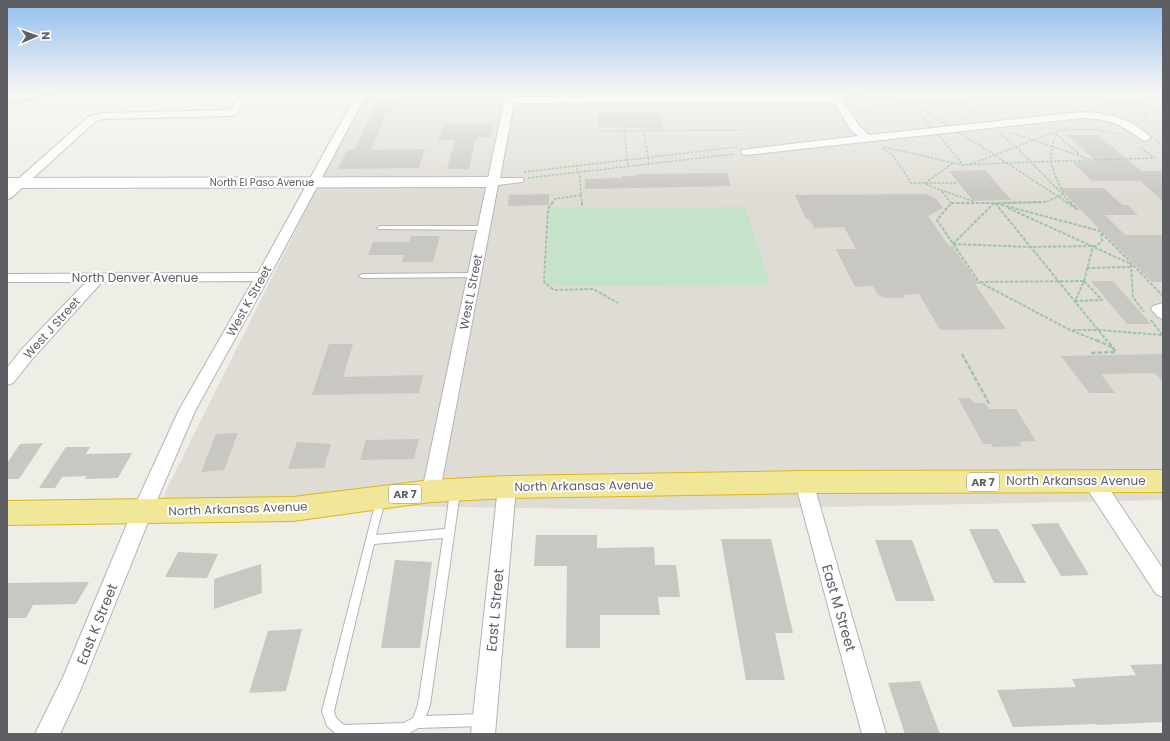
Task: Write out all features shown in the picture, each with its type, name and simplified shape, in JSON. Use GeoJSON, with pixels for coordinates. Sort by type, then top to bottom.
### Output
{"type":"FeatureCollection","features":[{"type":"Feature","properties":{"kind":"highway","name":"North Arkansas Avenue"},"geometry":{"type":"LineString","coordinates":[[7,513],[293,509],[443,490],[507,487],[804,482],[1163,481]]}},
{"type":"Feature","properties":{"kind":"street"},"geometry":{"type":"LineString","coordinates":[[7,195],[14,183],[82,128]]}},
{"type":"Feature","properties":{"kind":"street","name":"West K Street"},"geometry":{"type":"LineString","coordinates":[[142,512],[187,410],[315,182],[344,128]]}},
{"type":"Feature","properties":{"kind":"street","name":"West L Street"},"geometry":{"type":"LineString","coordinates":[[443,490],[474,275],[504,128]]}},
{"type":"Feature","properties":{"kind":"street"},"geometry":{"type":"LineString","coordinates":[[855,128],[866,139]]}},
{"type":"Feature","properties":{"kind":"street"},"geometry":{"type":"LineString","coordinates":[[746,152],[976,128]]}},
{"type":"Feature","properties":{"kind":"street"},"geometry":{"type":"LineString","coordinates":[[1131,128],[1142,142]]}},
{"type":"Feature","properties":{"kind":"street","name":"North El Paso Avenue"},"geometry":{"type":"LineString","coordinates":[[14,183],[493,182],[518,180]]}},
{"type":"Feature","properties":{"kind":"street","name":"North Denver Avenue"},"geometry":{"type":"LineString","coordinates":[[7,278],[262,277]]}},
{"type":"Feature","properties":{"kind":"street","name":"West J Street"},"geometry":{"type":"LineString","coordinates":[[7,379],[98,278]]}},
{"type":"Feature","properties":{"kind":"street"},"geometry":{"type":"LineString","coordinates":[[1163,308],[1158,309],[1163,314]]}},
{"type":"Feature","properties":{"kind":"street"},"geometry":{"type":"LineString","coordinates":[[1093,481],[1163,587]]}},
{"type":"Feature","properties":{"kind":"street","name":"East M Street"},"geometry":{"type":"LineString","coordinates":[[804,482],[874,734]]}},
{"type":"Feature","properties":{"kind":"street","name":"East L Street"},"geometry":{"type":"LineString","coordinates":[[484,727],[507,487]]}},
{"type":"Feature","properties":{"kind":"street","name":"East K Street"},"geometry":{"type":"LineString","coordinates":[[47,734],[72,683],[142,512]]}},
{"type":"Feature","properties":{"kind":"lane"},"geometry":{"type":"LineString","coordinates":[[380,228],[484,228]]}},
{"type":"Feature","properties":{"kind":"lane"},"geometry":{"type":"LineString","coordinates":[[362,276],[474,275]]}},
{"type":"Feature","properties":{"kind":"lane"},"geometry":{"type":"LineString","coordinates":[[417,722],[424,705],[449,533],[443,490]]}},
{"type":"Feature","properties":{"kind":"lane"},"geometry":{"type":"LineString","coordinates":[[381,497],[328,711],[330,722],[342,731],[405,729],[417,722],[484,727]]}},
{"type":"Feature","properties":{"kind":"lane"},"geometry":{"type":"LineString","coordinates":[[370,540],[449,533]]}},
{"type":"Feature","properties":{"kind":"path"},"geometry":{"type":"LineString","coordinates":[[996,128],[1091,160]]}},
{"type":"Feature","properties":{"kind":"path"},"geometry":{"type":"LineString","coordinates":[[1066,128],[1016,147],[1031,162],[1064,194],[1077,209],[1007,163],[1031,162],[1050,162],[1155,158],[1142,142]]}},
{"type":"Feature","properties":{"kind":"path"},"geometry":{"type":"LineString","coordinates":[[644,130],[649,164]]}},
{"type":"Feature","properties":{"kind":"path"},"geometry":{"type":"LineString","coordinates":[[599,131],[741,130]]}},
{"type":"Feature","properties":{"kind":"path"},"geometry":{"type":"LineString","coordinates":[[1064,194],[1050,162],[1050,146],[1056,134],[1060,130],[1098,130],[1122,134],[1116,130]]}},
{"type":"Feature","properties":{"kind":"path"},"geometry":{"type":"LineString","coordinates":[[624,131],[628,166]]}},
{"type":"Feature","properties":{"kind":"path"},"geometry":{"type":"LineString","coordinates":[[1056,134],[1082,157]]}},
{"type":"Feature","properties":{"kind":"path"},"geometry":{"type":"LineString","coordinates":[[882,146],[893,156],[910,183],[957,183]]}},
{"type":"Feature","properties":{"kind":"path"},"geometry":{"type":"LineString","coordinates":[[518,180],[746,152]]}},
{"type":"Feature","properties":{"kind":"path"},"geometry":{"type":"LineString","coordinates":[[924,183],[954,163]]}},
{"type":"Feature","properties":{"kind":"path"},"geometry":{"type":"LineString","coordinates":[[576,166],[580,178],[582,207]]}},
{"type":"Feature","properties":{"kind":"path"},"geometry":{"type":"LineString","coordinates":[[924,183],[976,203]]}},
{"type":"Feature","properties":{"kind":"path"},"geometry":{"type":"LineString","coordinates":[[941,190],[951,203]]}},
{"type":"Feature","properties":{"kind":"path"},"geometry":{"type":"LineString","coordinates":[[951,203],[1046,202],[1064,194]]}},
{"type":"Feature","properties":{"kind":"path"},"geometry":{"type":"LineString","coordinates":[[580,195],[555,199],[548,209],[544,282],[554,290],[593,289],[618,303]]}},
{"type":"Feature","properties":{"kind":"path"},"geometry":{"type":"LineString","coordinates":[[951,203],[995,203],[1100,231],[1131,265],[1163,296]]}},
{"type":"Feature","properties":{"kind":"path"},"geometry":{"type":"LineString","coordinates":[[951,203],[937,220],[979,282],[1070,330],[1114,348]]}},
{"type":"Feature","properties":{"kind":"path"},"geometry":{"type":"LineString","coordinates":[[954,244],[977,219],[995,203]]}},
{"type":"Feature","properties":{"kind":"path"},"geometry":{"type":"LineString","coordinates":[[995,203],[1093,246],[1131,265]]}},
{"type":"Feature","properties":{"kind":"path"},"geometry":{"type":"LineString","coordinates":[[995,203],[1116,352],[1111,354],[1091,353]]}},
{"type":"Feature","properties":{"kind":"path"},"geometry":{"type":"LineString","coordinates":[[954,244],[1031,247],[1096,246],[1102,241],[1103,237],[1100,231]]}},
{"type":"Feature","properties":{"kind":"path"},"geometry":{"type":"LineString","coordinates":[[1075,301],[1084,281],[1093,246]]}},
{"type":"Feature","properties":{"kind":"path"},"geometry":{"type":"LineString","coordinates":[[1087,268],[1131,265]]}},
{"type":"Feature","properties":{"kind":"path"},"geometry":{"type":"LineString","coordinates":[[1131,265],[1133,297],[1162,335]]}},
{"type":"Feature","properties":{"kind":"path"},"geometry":{"type":"LineString","coordinates":[[979,282],[1084,281],[1102,300],[1075,301]]}},
{"type":"Feature","properties":{"kind":"path"},"geometry":{"type":"LineString","coordinates":[[1070,330],[1099,330],[1162,335]]}},
{"type":"Feature","properties":{"kind":"path"},"geometry":{"type":"LineString","coordinates":[[962,354],[990,405]]}},
{"type":"Feature","properties":{"kind":"shaded area"},"geometry":{"type":"Polygon","coordinates":[[[347,128],[1163,128],[1163,500],[677,510],[160,503],[347,128]]]}},
{"type":"Feature","properties":{"kind":"green space"},"geometry":{"type":"Polygon","coordinates":[[[745,207],[770,285],[546,286],[550,208],[745,207]]]}},
{"type":"Feature","properties":{"kind":"building"},"geometry":{"type":"Polygon","coordinates":[[[365,128],[380,128],[371,150],[425,149],[419,168],[338,169],[347,150],[354,150],[365,128]]]}},
{"type":"Feature","properties":{"kind":"building"},"geometry":{"type":"Polygon","coordinates":[[[442,128],[493,128],[490,137],[478,137],[475,141],[469,169],[447,169],[455,140],[438,140],[442,128]]]}},
{"type":"Feature","properties":{"kind":"building"},"geometry":{"type":"Polygon","coordinates":[[[617,128],[663,128],[663,129],[617,128]]]}},
{"type":"Feature","properties":{"kind":"building"},"geometry":{"type":"Polygon","coordinates":[[[1067,135],[1098,135],[1141,171],[1163,171],[1163,201],[1140,181],[1092,181],[1072,162],[1096,161],[1067,135]]]}},
{"type":"Feature","properties":{"kind":"building"},"geometry":{"type":"Polygon","coordinates":[[[985,170],[1011,200],[973,201],[949,171],[985,170]]]}},
{"type":"Feature","properties":{"kind":"building"},"geometry":{"type":"Polygon","coordinates":[[[727,173],[731,186],[585,189],[585,179],[622,178],[622,176],[636,176],[636,174],[727,173]]]}},
{"type":"Feature","properties":{"kind":"building"},"geometry":{"type":"Polygon","coordinates":[[[1059,188],[1104,188],[1122,205],[1128,205],[1138,215],[1105,215],[1125,235],[1163,235],[1163,282],[1152,282],[1059,188]]]}},
{"type":"Feature","properties":{"kind":"building"},"geometry":{"type":"Polygon","coordinates":[[[549,194],[549,205],[508,206],[509,195],[549,194]]]}},
{"type":"Feature","properties":{"kind":"building"},"geometry":{"type":"Polygon","coordinates":[[[925,194],[935,198],[943,208],[928,216],[979,284],[975,284],[1006,329],[940,330],[919,294],[904,295],[903,298],[886,298],[878,295],[873,286],[855,287],[836,249],[856,249],[844,227],[814,228],[810,220],[806,219],[795,195],[925,194]]]}},
{"type":"Feature","properties":{"kind":"building"},"geometry":{"type":"Polygon","coordinates":[[[411,236],[440,236],[433,262],[402,262],[404,255],[368,255],[373,242],[409,242],[411,236]]]}},
{"type":"Feature","properties":{"kind":"building"},"geometry":{"type":"Polygon","coordinates":[[[1091,281],[1113,281],[1151,324],[1127,324],[1091,281]]]}},
{"type":"Feature","properties":{"kind":"building"},"geometry":{"type":"Polygon","coordinates":[[[329,344],[353,344],[343,377],[423,375],[419,393],[312,395],[329,344]]]}},
{"type":"Feature","properties":{"kind":"building"},"geometry":{"type":"Polygon","coordinates":[[[1163,354],[1163,382],[1155,373],[1101,374],[1115,393],[1089,393],[1061,356],[1163,354]]]}},
{"type":"Feature","properties":{"kind":"building"},"geometry":{"type":"Polygon","coordinates":[[[958,398],[970,398],[974,403],[985,403],[989,409],[1016,409],[1036,441],[1019,442],[1022,446],[992,447],[991,444],[983,444],[958,398]]]}},
{"type":"Feature","properties":{"kind":"building"},"geometry":{"type":"Polygon","coordinates":[[[238,433],[224,470],[201,472],[216,434],[238,433]]]}},
{"type":"Feature","properties":{"kind":"building"},"geometry":{"type":"Polygon","coordinates":[[[419,439],[414,459],[360,460],[366,440],[419,439]]]}},
{"type":"Feature","properties":{"kind":"building"},"geometry":{"type":"Polygon","coordinates":[[[297,442],[331,444],[324,468],[288,469],[297,442]]]}},
{"type":"Feature","properties":{"kind":"building"},"geometry":{"type":"Polygon","coordinates":[[[43,443],[19,479],[7,479],[7,463],[20,444],[43,443]]]}},
{"type":"Feature","properties":{"kind":"building"},"geometry":{"type":"Polygon","coordinates":[[[66,447],[90,447],[86,454],[132,453],[118,478],[85,479],[87,476],[62,477],[55,488],[39,488],[66,447]]]}},
{"type":"Feature","properties":{"kind":"building"},"geometry":{"type":"Polygon","coordinates":[[[1058,523],[1089,575],[1061,576],[1031,524],[1058,523]]]}},
{"type":"Feature","properties":{"kind":"building"},"geometry":{"type":"Polygon","coordinates":[[[969,529],[998,529],[1026,583],[994,583],[969,529]]]}},
{"type":"Feature","properties":{"kind":"building"},"geometry":{"type":"Polygon","coordinates":[[[536,535],[597,535],[597,548],[654,547],[655,565],[676,565],[680,597],[658,597],[660,615],[600,615],[600,648],[566,648],[567,566],[534,566],[536,535]]]}},
{"type":"Feature","properties":{"kind":"building"},"geometry":{"type":"Polygon","coordinates":[[[721,539],[771,539],[793,633],[775,633],[785,680],[746,680],[721,539]]]}},
{"type":"Feature","properties":{"kind":"building"},"geometry":{"type":"Polygon","coordinates":[[[875,540],[912,540],[935,601],[896,601],[875,540]]]}},
{"type":"Feature","properties":{"kind":"building"},"geometry":{"type":"Polygon","coordinates":[[[178,552],[218,554],[207,578],[165,577],[178,552]]]}},
{"type":"Feature","properties":{"kind":"building"},"geometry":{"type":"Polygon","coordinates":[[[395,560],[432,562],[420,648],[381,648],[395,560]]]}},
{"type":"Feature","properties":{"kind":"building"},"geometry":{"type":"Polygon","coordinates":[[[261,564],[262,593],[214,609],[214,579],[261,564]]]}},
{"type":"Feature","properties":{"kind":"building"},"geometry":{"type":"Polygon","coordinates":[[[89,582],[76,604],[33,605],[26,618],[7,618],[7,583],[89,582]]]}},
{"type":"Feature","properties":{"kind":"building"},"geometry":{"type":"Polygon","coordinates":[[[302,629],[286,691],[249,693],[268,631],[302,629]]]}},
{"type":"Feature","properties":{"kind":"building"},"geometry":{"type":"Polygon","coordinates":[[[1163,664],[1163,722],[1013,727],[997,690],[1076,687],[1072,679],[1136,675],[1130,665],[1163,664]]]}},
{"type":"Feature","properties":{"kind":"building"},"geometry":{"type":"Polygon","coordinates":[[[920,681],[940,734],[905,734],[888,683],[920,681]]]}}]}
